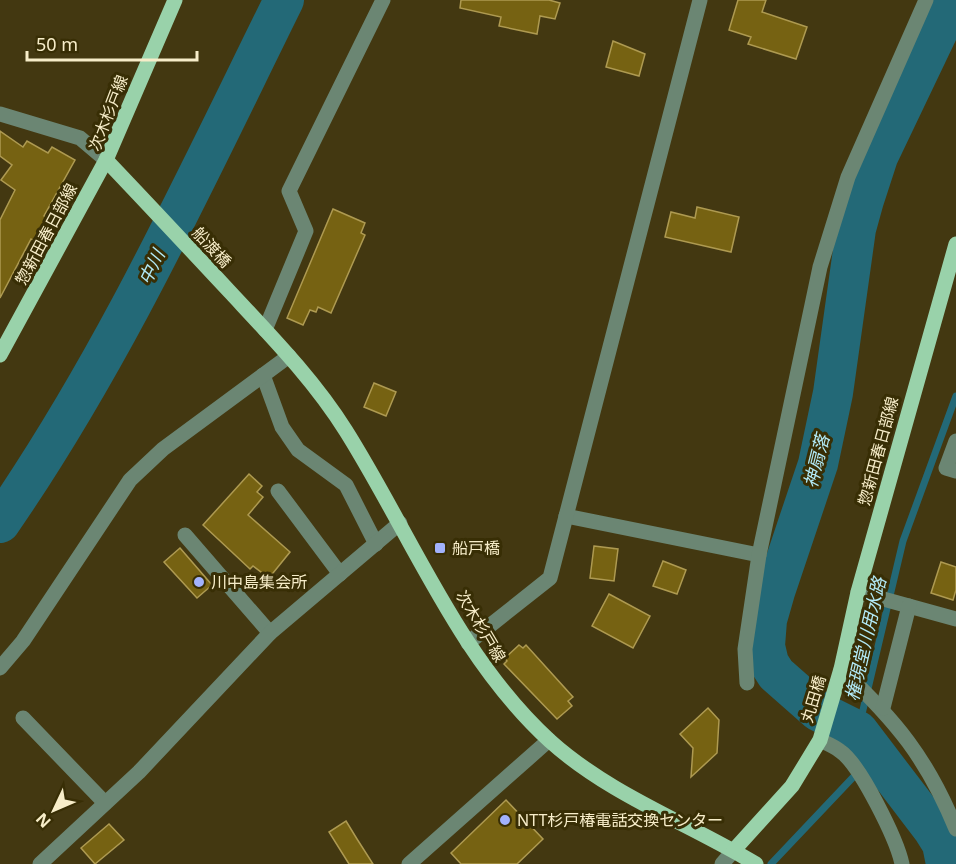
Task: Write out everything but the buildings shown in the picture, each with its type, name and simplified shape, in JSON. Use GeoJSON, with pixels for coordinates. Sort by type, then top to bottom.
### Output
{"type":"FeatureCollection","features":[{"type":"Feature","properties":{"kind":"main road","name":"次木杉戸線"},"geometry":{"type":"LineString","coordinates":[[140,196],[106,160],[175,0]]}},
{"type":"Feature","properties":{"kind":"main road","name":"惣新田春日部線"},"geometry":{"type":"LineString","coordinates":[[0,355],[106,160]]}},
{"type":"Feature","properties":{"kind":"main road","name":"船渡橋"},"geometry":{"type":"LineString","coordinates":[[140,196],[262,326]]}},
{"type":"Feature","properties":{"kind":"main road","name":"惣新田春日部線"},"geometry":{"type":"LineString","coordinates":[[841,669],[858,592],[956,244]]}},
{"type":"Feature","properties":{"kind":"main road","name":"次木杉戸線"},"geometry":{"type":"LineString","coordinates":[[262,326],[324,399],[346,431],[468,643],[499,688],[549,740],[588,772],[756,864]]}},
{"type":"Feature","properties":{"kind":"main road","name":"丸田橋"},"geometry":{"type":"LineString","coordinates":[[819,740],[841,669]]}},
{"type":"Feature","properties":{"kind":"main road"},"geometry":{"type":"LineString","coordinates":[[734,850],[792,786],[819,740]]}},
{"type":"Feature","properties":{"kind":"street"},"geometry":{"type":"LineString","coordinates":[[262,326],[306,231],[289,191],[383,0]]}},
{"type":"Feature","properties":{"kind":"street"},"geometry":{"type":"LineString","coordinates":[[468,643],[550,578],[699,0]]}},
{"type":"Feature","properties":{"kind":"street"},"geometry":{"type":"LineString","coordinates":[[747,683],[745,649],[759,555],[820,267],[848,177],[926,0]]}},
{"type":"Feature","properties":{"kind":"street"},"geometry":{"type":"LineString","coordinates":[[0,114],[80,138],[106,160]]}},
{"type":"Feature","properties":{"kind":"street"},"geometry":{"type":"LineString","coordinates":[[0,668],[23,641],[130,480],[163,449],[289,356]]}},
{"type":"Feature","properties":{"kind":"street"},"geometry":{"type":"LineString","coordinates":[[263,375],[282,427],[298,450],[346,485],[376,544]]}},
{"type":"Feature","properties":{"kind":"street"},"geometry":{"type":"LineString","coordinates":[[956,441],[946,468],[956,471]]}},
{"type":"Feature","properties":{"kind":"street"},"geometry":{"type":"LineString","coordinates":[[278,491],[340,574]]}},
{"type":"Feature","properties":{"kind":"street"},"geometry":{"type":"LineString","coordinates":[[566,516],[759,555]]}},
{"type":"Feature","properties":{"kind":"street"},"geometry":{"type":"LineString","coordinates":[[40,864],[139,772],[270,633],[400,523]]}},
{"type":"Feature","properties":{"kind":"street"},"geometry":{"type":"LineString","coordinates":[[185,535],[270,633]]}},
{"type":"Feature","properties":{"kind":"street"},"geometry":{"type":"LineString","coordinates":[[858,592],[956,619]]}},
{"type":"Feature","properties":{"kind":"street"},"geometry":{"type":"LineString","coordinates":[[883,708],[909,606]]}},
{"type":"Feature","properties":{"kind":"street"},"geometry":{"type":"LineString","coordinates":[[841,669],[883,708],[922,758],[956,828]]}},
{"type":"Feature","properties":{"kind":"street"},"geometry":{"type":"LineString","coordinates":[[23,718],[105,803]]}},
{"type":"Feature","properties":{"kind":"street"},"geometry":{"type":"LineString","coordinates":[[409,864],[549,740]]}},
{"type":"Feature","properties":{"kind":"street"},"geometry":{"type":"LineString","coordinates":[[819,740],[842,752],[868,788],[891,830],[902,864]]}},
{"type":"Feature","properties":{"kind":"street"},"geometry":{"type":"LineString","coordinates":[[722,864],[734,850]]}},
{"type":"Feature","properties":{"kind":"waterway","name":"中川"},"geometry":{"type":"LineString","coordinates":[[0,523],[80,398],[116,333],[185,201],[284,0]]}},
{"type":"Feature","properties":{"kind":"waterway","name":"神扇落"},"geometry":{"type":"LineString","coordinates":[[946,864],[942,844],[932,828],[858,731],[818,711],[776,674],[769,663],[765,646],[767,620],[775,592],[818,464],[833,393],[856,229],[864,200],[878,157],[953,0]]}},
{"type":"Feature","properties":{"kind":"waterway","name":"権現堂川用水路"},"geometry":{"type":"LineString","coordinates":[[771,864],[859,771],[858,731],[903,541],[956,396]]}},
{"type":"Feature","properties":{"kind":"place","name":"船戸橋"},"geometry":{"type":"Point","coordinates":[440,548]}},
{"type":"Feature","properties":{"kind":"place","name":"川中島集会所"},"geometry":{"type":"Point","coordinates":[199,582]}},
{"type":"Feature","properties":{"kind":"place","name":"NTT杉戸椿電話交換センター"},"geometry":{"type":"Point","coordinates":[505,820]}}]}
